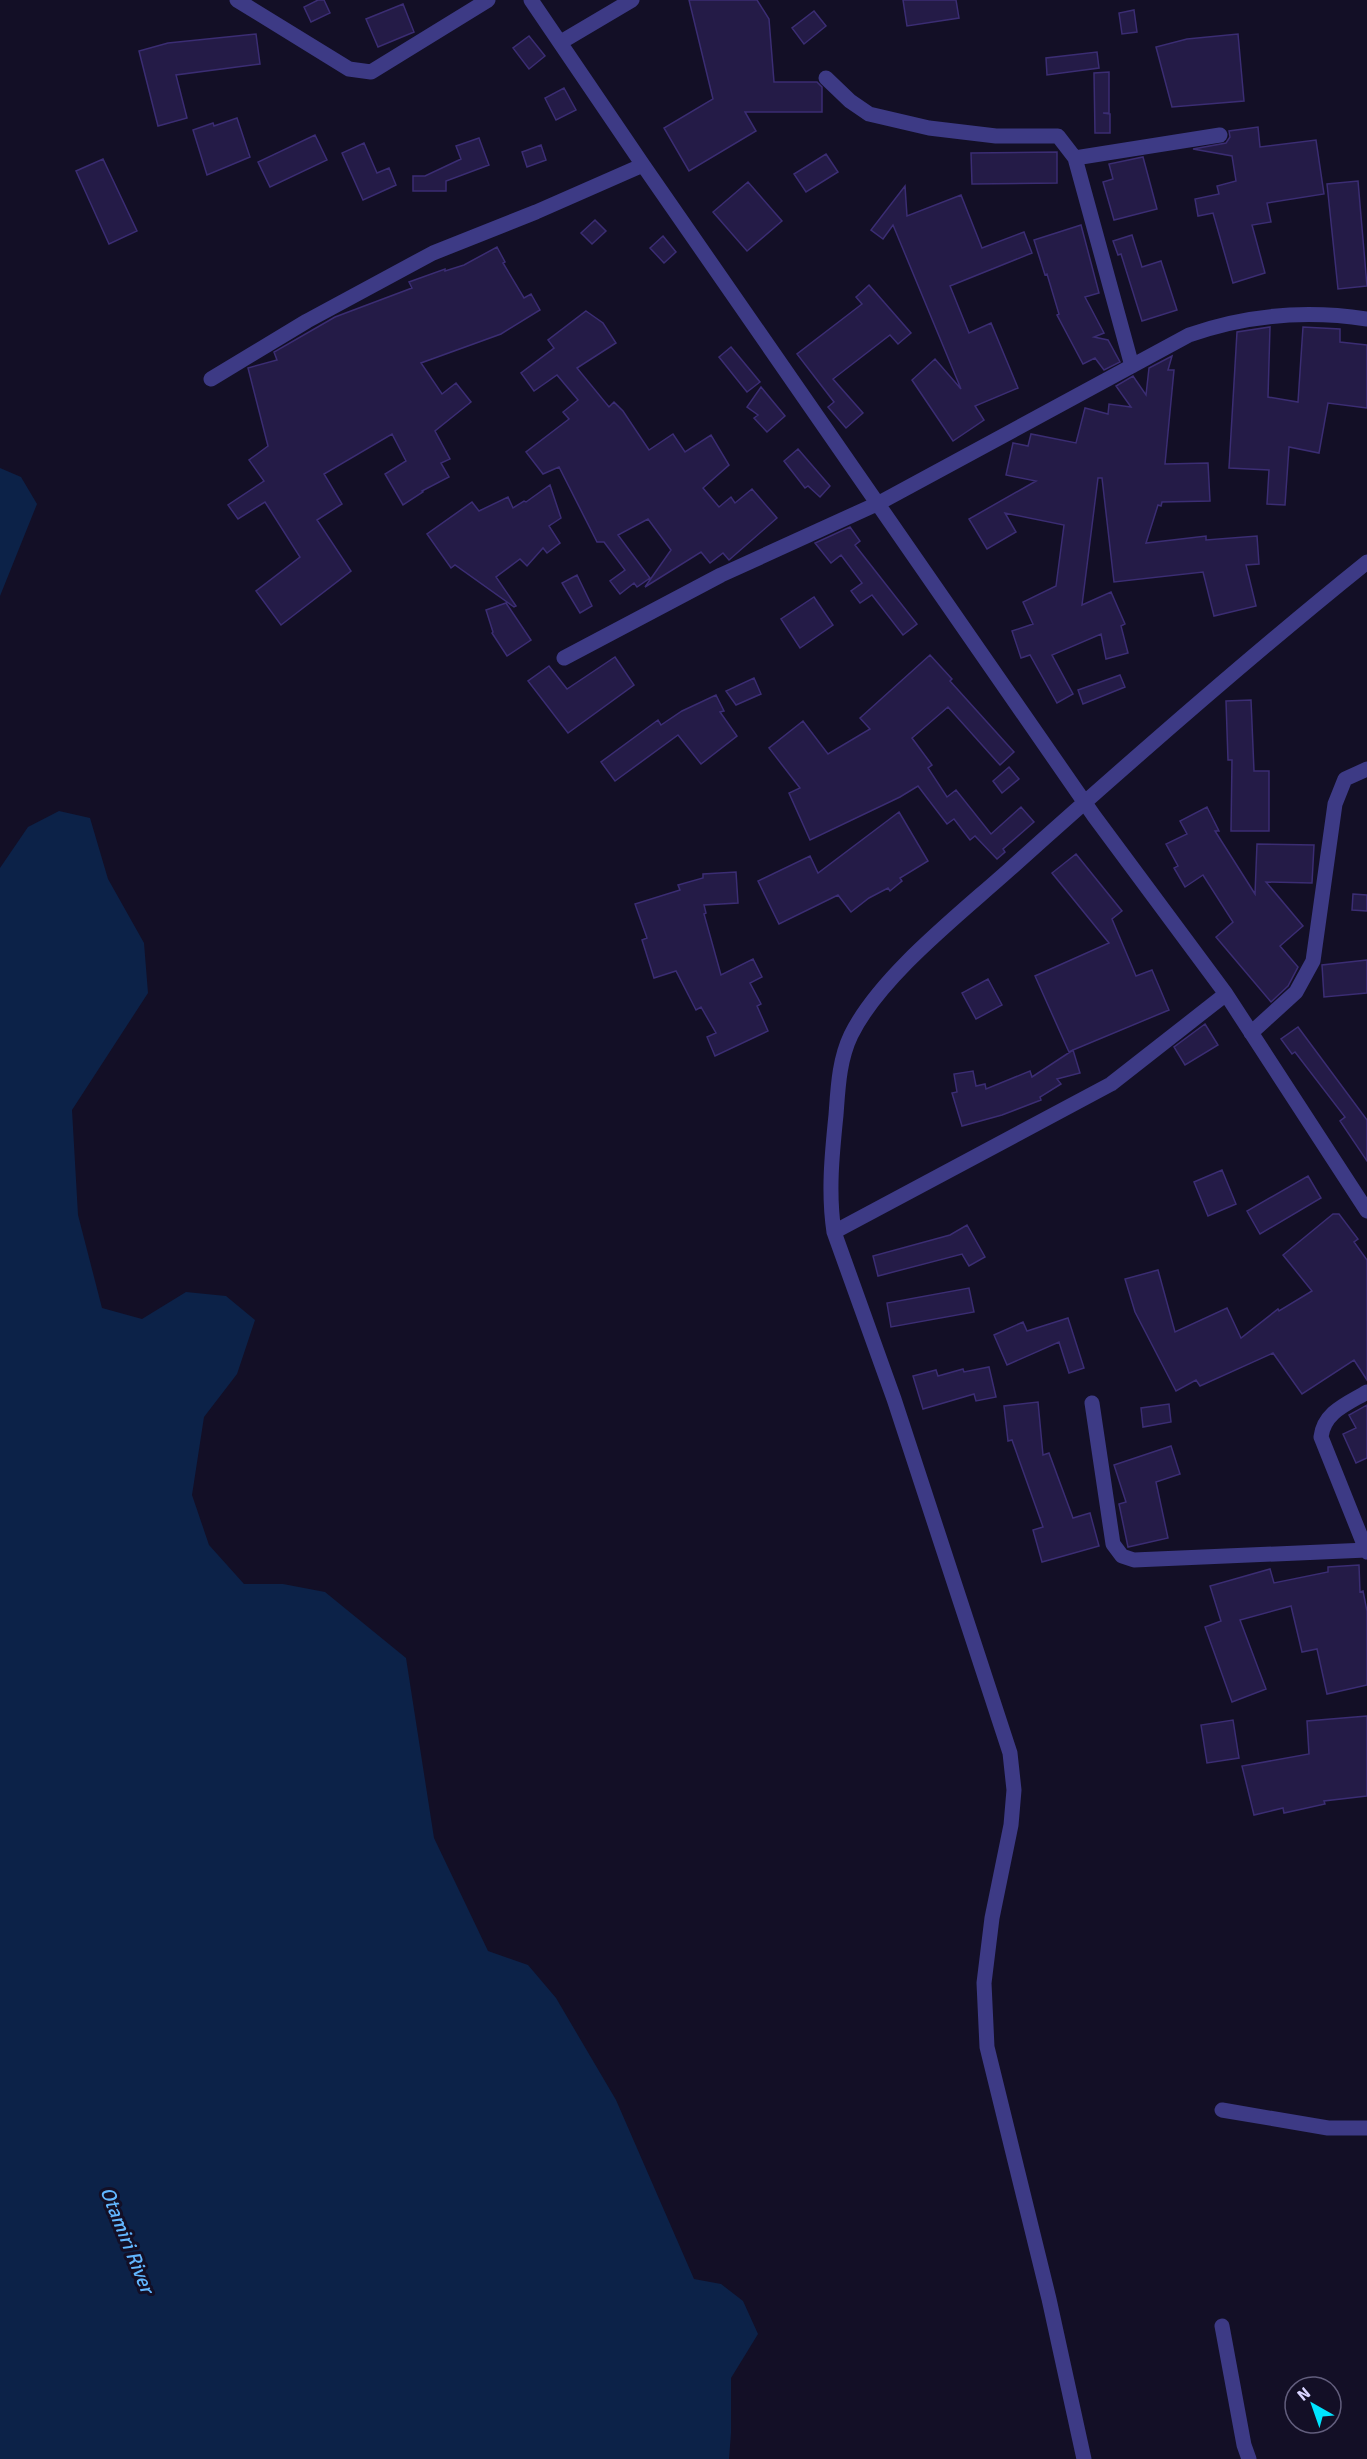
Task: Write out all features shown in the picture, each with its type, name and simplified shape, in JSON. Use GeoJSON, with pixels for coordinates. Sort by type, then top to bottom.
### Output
{"type":"FeatureCollection","features":[{"type":"Feature","properties":{"kind":"street"},"geometry":{"type":"LineString","coordinates":[[237,0],[349,69],[371,72],[488,0]]}},
{"type":"Feature","properties":{"kind":"street"},"geometry":{"type":"LineString","coordinates":[[531,0],[1085,802],[1226,994],[1367,1210]]}},
{"type":"Feature","properties":{"kind":"street"},"geometry":{"type":"LineString","coordinates":[[561,42],[632,0]]}},
{"type":"Feature","properties":{"kind":"street"},"geometry":{"type":"LineString","coordinates":[[826,78],[850,101],[869,114],[929,128],[996,136],[1058,136],[1074,158],[1132,366]]}},
{"type":"Feature","properties":{"kind":"street"},"geometry":{"type":"LineString","coordinates":[[1074,158],[1220,135]]}},
{"type":"Feature","properties":{"kind":"street"},"geometry":{"type":"LineString","coordinates":[[211,379],[307,321],[433,253],[536,212],[643,165]]}},
{"type":"Feature","properties":{"kind":"street"},"geometry":{"type":"LineString","coordinates":[[564,658],[721,575],[879,503],[1189,335],[1222,323],[1254,318],[1336,314],[1367,319]]}},
{"type":"Feature","properties":{"kind":"street"},"geometry":{"type":"LineString","coordinates":[[1084,2459],[1049,2299],[987,2047],[984,1983],[992,1918],[1011,1825],[1014,1790],[1010,1753],[894,1399],[834,1232],[830,1209],[831,1162],[840,1067],[851,1035],[884,987],[938,934],[1264,646],[1367,562]]}},
{"type":"Feature","properties":{"kind":"street"},"geometry":{"type":"LineString","coordinates":[[1251,1034],[1296,992],[1313,962],[1335,804],[1345,779],[1367,770]]}},
{"type":"Feature","properties":{"kind":"street"},"geometry":{"type":"LineString","coordinates":[[834,1232],[1111,1084],[1226,994]]}},
{"type":"Feature","properties":{"kind":"street"},"geometry":{"type":"LineString","coordinates":[[1092,1403],[1113,1544],[1122,1556],[1134,1560],[1367,1551],[1321,1437],[1322,1427],[1330,1414],[1367,1392]]}},
{"type":"Feature","properties":{"kind":"street"},"geometry":{"type":"LineString","coordinates":[[1222,2110],[1328,2128],[1367,2128]]}},
{"type":"Feature","properties":{"kind":"street"},"geometry":{"type":"LineString","coordinates":[[1222,2326],[1244,2445],[1249,2459]]}},
{"type":"Feature","properties":{"kind":"water"},"geometry":{"type":"Polygon","coordinates":[[[0,468],[21,477],[37,504],[0,596],[0,468]]]}},
{"type":"Feature","properties":{"kind":"water","name":"Otamiri River"},"geometry":{"type":"Polygon","coordinates":[[[59,811],[90,818],[108,879],[144,943],[148,993],[72,1110],[78,1215],[102,1308],[142,1319],[186,1292],[226,1296],[255,1320],[237,1374],[204,1417],[192,1495],[209,1545],[244,1584],[283,1584],[325,1592],[406,1658],[434,1838],[488,1951],[528,1965],[556,1998],[616,2100],[694,2279],[721,2284],[743,2301],[758,2334],[731,2378],[729,2459],[0,2459],[0,868],[28,827],[59,811]]]}},
{"type":"Feature","properties":{"kind":"building"},"geometry":{"type":"Polygon","coordinates":[[[318,0],[324,0],[330,13],[311,22],[304,7],[318,0]]]}},
{"type":"Feature","properties":{"kind":"building"},"geometry":{"type":"Polygon","coordinates":[[[689,0],[757,0],[769,19],[774,82],[817,82],[822,87],[822,112],[745,112],[756,131],[689,171],[664,128],[713,99],[689,0]]]}},
{"type":"Feature","properties":{"kind":"building"},"geometry":{"type":"Polygon","coordinates":[[[903,0],[956,0],[959,18],[907,26],[903,0]]]}},
{"type":"Feature","properties":{"kind":"building"},"geometry":{"type":"Polygon","coordinates":[[[403,4],[414,32],[378,47],[366,19],[403,4]]]}},
{"type":"Feature","properties":{"kind":"building"},"geometry":{"type":"Polygon","coordinates":[[[1134,10],[1137,32],[1122,34],[1119,13],[1134,10]]]}},
{"type":"Feature","properties":{"kind":"building"},"geometry":{"type":"Polygon","coordinates":[[[814,11],[826,26],[804,44],[792,28],[814,11]]]}},
{"type":"Feature","properties":{"kind":"building"},"geometry":{"type":"Polygon","coordinates":[[[256,34],[260,64],[176,75],[187,118],[158,126],[139,51],[168,43],[256,34]]]}},
{"type":"Feature","properties":{"kind":"building"},"geometry":{"type":"Polygon","coordinates":[[[1238,34],[1244,101],[1172,107],[1156,47],[1187,39],[1238,34]]]}},
{"type":"Feature","properties":{"kind":"building"},"geometry":{"type":"Polygon","coordinates":[[[529,36],[545,56],[529,69],[513,48],[529,36]]]}},
{"type":"Feature","properties":{"kind":"building"},"geometry":{"type":"Polygon","coordinates":[[[1097,52],[1099,68],[1047,75],[1046,58],[1097,52]]]}},
{"type":"Feature","properties":{"kind":"building"},"geometry":{"type":"Polygon","coordinates":[[[1109,72],[1109,113],[1103,113],[1110,114],[1110,133],[1095,133],[1094,73],[1109,72]]]}},
{"type":"Feature","properties":{"kind":"building"},"geometry":{"type":"Polygon","coordinates":[[[564,88],[576,110],[556,120],[545,98],[564,88]]]}},
{"type":"Feature","properties":{"kind":"building"},"geometry":{"type":"Polygon","coordinates":[[[237,118],[250,157],[207,175],[193,130],[237,118]]]}},
{"type":"Feature","properties":{"kind":"building"},"geometry":{"type":"Polygon","coordinates":[[[1258,127],[1260,147],[1316,140],[1324,194],[1267,203],[1271,222],[1252,225],[1265,273],[1233,283],[1213,213],[1198,216],[1195,199],[1219,194],[1217,186],[1236,181],[1232,156],[1193,149],[1226,143],[1230,137],[1229,131],[1258,127]]]}},
{"type":"Feature","properties":{"kind":"building"},"geometry":{"type":"Polygon","coordinates":[[[315,135],[327,160],[270,187],[258,162],[315,135]]]}},
{"type":"Feature","properties":{"kind":"building"},"geometry":{"type":"Polygon","coordinates":[[[479,138],[489,165],[446,181],[446,191],[413,191],[413,176],[425,176],[461,159],[456,146],[479,138]]]}},
{"type":"Feature","properties":{"kind":"building"},"geometry":{"type":"Polygon","coordinates":[[[364,143],[377,173],[389,168],[396,185],[363,200],[342,153],[364,143]]]}},
{"type":"Feature","properties":{"kind":"building"},"geometry":{"type":"Polygon","coordinates":[[[541,145],[546,160],[527,167],[522,152],[541,145]]]}},
{"type":"Feature","properties":{"kind":"building"},"geometry":{"type":"Polygon","coordinates":[[[1057,152],[1057,183],[972,184],[971,153],[1057,152]]]}},
{"type":"Feature","properties":{"kind":"building"},"geometry":{"type":"Polygon","coordinates":[[[826,154],[838,172],[806,192],[794,174],[826,154]]]}},
{"type":"Feature","properties":{"kind":"building"},"geometry":{"type":"Polygon","coordinates":[[[1143,157],[1157,209],[1114,220],[1103,182],[1113,179],[1109,164],[1143,157]]]}},
{"type":"Feature","properties":{"kind":"building"},"geometry":{"type":"Polygon","coordinates":[[[103,159],[137,231],[109,244],[76,171],[103,159]]]}},
{"type":"Feature","properties":{"kind":"building"},"geometry":{"type":"Polygon","coordinates":[[[1358,181],[1367,286],[1338,289],[1327,184],[1358,181]]]}},
{"type":"Feature","properties":{"kind":"building"},"geometry":{"type":"Polygon","coordinates":[[[748,182],[782,221],[747,251],[713,212],[748,182]]]}},
{"type":"Feature","properties":{"kind":"building"},"geometry":{"type":"Polygon","coordinates":[[[905,186],[907,216],[961,195],[982,248],[1024,232],[1032,253],[950,286],[969,333],[991,323],[1018,388],[975,406],[984,420],[953,441],[912,380],[935,359],[961,389],[893,225],[883,239],[871,230],[905,186]]]}},
{"type":"Feature","properties":{"kind":"building"},"geometry":{"type":"Polygon","coordinates":[[[595,220],[606,231],[592,244],[581,233],[595,220]]]}},
{"type":"Feature","properties":{"kind":"building"},"geometry":{"type":"Polygon","coordinates":[[[1081,225],[1099,293],[1085,297],[1104,333],[1094,337],[1108,340],[1120,362],[1104,370],[1095,358],[1083,364],[1057,315],[1059,314],[1047,274],[1045,275],[1034,240],[1081,225]]]}},
{"type":"Feature","properties":{"kind":"building"},"geometry":{"type":"Polygon","coordinates":[[[1132,235],[1142,267],[1161,261],[1177,310],[1142,321],[1121,254],[1118,255],[1113,241],[1132,235]]]}},
{"type":"Feature","properties":{"kind":"building"},"geometry":{"type":"Polygon","coordinates":[[[663,236],[676,252],[664,263],[650,248],[663,236]]]}},
{"type":"Feature","properties":{"kind":"building"},"geometry":{"type":"Polygon","coordinates":[[[497,247],[505,262],[503,263],[524,298],[531,294],[540,310],[501,334],[421,363],[442,394],[456,383],[471,402],[435,431],[450,459],[441,463],[449,477],[422,491],[403,505],[385,474],[406,461],[392,434],[324,474],[342,504],[317,520],[351,571],[281,625],[256,591],[300,557],[265,502],[238,519],[228,505],[264,481],[249,460],[268,446],[248,368],[277,360],[274,352],[335,317],[412,288],[409,282],[464,265],[497,247]]]}},
{"type":"Feature","properties":{"kind":"building"},"geometry":{"type":"Polygon","coordinates":[[[869,285],[911,333],[898,344],[890,335],[833,379],[863,413],[846,428],[828,407],[834,402],[797,354],[862,304],[856,297],[869,285]]]}},
{"type":"Feature","properties":{"kind":"building"},"geometry":{"type":"Polygon","coordinates":[[[586,311],[603,323],[616,343],[577,368],[609,407],[614,402],[623,411],[649,450],[673,434],[685,452],[711,435],[729,465],[703,488],[719,507],[731,497],[735,503],[752,489],[777,518],[729,560],[723,553],[710,563],[701,552],[645,587],[671,550],[648,519],[618,535],[650,578],[637,587],[634,583],[620,594],[610,581],[625,570],[604,542],[597,542],[559,467],[543,474],[526,452],[569,419],[563,412],[578,400],[557,375],[534,391],[521,373],[554,348],[548,340],[586,311]]]}},
{"type":"Feature","properties":{"kind":"building"},"geometry":{"type":"Polygon","coordinates":[[[1270,327],[1268,397],[1298,402],[1303,327],[1340,329],[1340,342],[1367,345],[1367,408],[1328,403],[1319,453],[1289,447],[1285,505],[1267,504],[1269,470],[1229,468],[1237,332],[1270,327]]]}},
{"type":"Feature","properties":{"kind":"building"},"geometry":{"type":"Polygon","coordinates":[[[731,347],[760,382],[747,392],[719,357],[731,347]]]}},
{"type":"Feature","properties":{"kind":"building"},"geometry":{"type":"Polygon","coordinates":[[[1172,356],[1168,370],[1174,370],[1165,464],[1208,463],[1210,501],[1162,502],[1161,506],[1158,505],[1146,543],[1206,536],[1206,540],[1257,536],[1259,564],[1246,565],[1256,606],[1214,616],[1203,572],[1114,582],[1102,478],[1098,478],[1082,605],[1111,592],[1125,624],[1121,626],[1128,653],[1106,659],[1101,634],[1052,655],[1073,694],[1057,703],[1030,655],[1021,658],[1012,631],[1033,624],[1023,602],[1056,586],[1064,525],[1005,513],[1016,532],[987,549],[969,519],[1036,481],[1006,475],[1013,443],[1028,446],[1031,434],[1076,443],[1085,408],[1108,414],[1109,404],[1131,407],[1116,386],[1133,376],[1146,395],[1149,368],[1172,356]]]}},
{"type":"Feature","properties":{"kind":"building"},"geometry":{"type":"Polygon","coordinates":[[[761,387],[785,416],[767,432],[754,418],[758,415],[747,407],[761,387]]]}},
{"type":"Feature","properties":{"kind":"building"},"geometry":{"type":"Polygon","coordinates":[[[798,449],[830,486],[820,497],[808,486],[805,488],[784,461],[798,449]]]}},
{"type":"Feature","properties":{"kind":"building"},"geometry":{"type":"Polygon","coordinates":[[[550,485],[561,518],[549,526],[560,543],[547,553],[543,548],[527,566],[520,559],[496,577],[516,606],[514,607],[455,565],[451,568],[427,534],[472,502],[479,511],[508,497],[513,508],[550,485]]]}},
{"type":"Feature","properties":{"kind":"building"},"geometry":{"type":"Polygon","coordinates":[[[850,527],[860,541],[855,545],[917,624],[903,635],[872,595],[860,603],[851,591],[862,583],[841,555],[831,563],[815,543],[850,527]]]}},
{"type":"Feature","properties":{"kind":"building"},"geometry":{"type":"Polygon","coordinates":[[[577,575],[592,606],[580,613],[562,583],[577,575]]]}},
{"type":"Feature","properties":{"kind":"building"},"geometry":{"type":"Polygon","coordinates":[[[814,597],[833,625],[800,648],[781,619],[814,597]]]}},
{"type":"Feature","properties":{"kind":"building"},"geometry":{"type":"Polygon","coordinates":[[[506,603],[531,640],[507,656],[492,633],[486,610],[506,603]]]}},
{"type":"Feature","properties":{"kind":"building"},"geometry":{"type":"Polygon","coordinates":[[[930,655],[952,679],[950,681],[1014,752],[1000,765],[948,707],[912,738],[932,765],[928,768],[947,797],[956,790],[991,834],[1021,807],[1034,822],[1003,849],[1005,852],[997,859],[975,836],[970,840],[954,819],[947,824],[918,786],[810,840],[789,793],[800,788],[769,748],[803,721],[828,754],[870,729],[860,718],[930,655]]]}},
{"type":"Feature","properties":{"kind":"building"},"geometry":{"type":"Polygon","coordinates":[[[615,657],[634,685],[568,733],[528,681],[549,666],[567,689],[615,657]]]}},
{"type":"Feature","properties":{"kind":"building"},"geometry":{"type":"Polygon","coordinates":[[[1120,675],[1125,687],[1083,704],[1078,690],[1120,675]]]}},
{"type":"Feature","properties":{"kind":"building"},"geometry":{"type":"Polygon","coordinates":[[[754,678],[761,694],[736,705],[726,691],[754,678]]]}},
{"type":"Feature","properties":{"kind":"building"},"geometry":{"type":"Polygon","coordinates":[[[716,695],[724,711],[720,712],[737,736],[701,764],[678,735],[615,781],[601,762],[658,720],[661,725],[682,711],[716,695]]]}},
{"type":"Feature","properties":{"kind":"building"},"geometry":{"type":"Polygon","coordinates":[[[1251,700],[1254,771],[1269,771],[1269,831],[1231,831],[1232,760],[1228,760],[1226,701],[1251,700]]]}},
{"type":"Feature","properties":{"kind":"building"},"geometry":{"type":"Polygon","coordinates":[[[1009,767],[1019,779],[1002,793],[993,781],[1009,767]]]}},
{"type":"Feature","properties":{"kind":"building"},"geometry":{"type":"Polygon","coordinates":[[[1207,807],[1219,831],[1215,831],[1255,894],[1257,844],[1314,845],[1312,883],[1266,882],[1303,926],[1280,946],[1298,967],[1288,986],[1271,1002],[1216,937],[1233,922],[1203,875],[1185,887],[1174,868],[1178,866],[1166,844],[1187,834],[1180,821],[1207,807]]]}},
{"type":"Feature","properties":{"kind":"building"},"geometry":{"type":"Polygon","coordinates":[[[899,812],[928,861],[900,878],[902,881],[890,891],[888,888],[869,898],[851,912],[838,895],[779,924],[758,881],[810,856],[818,873],[899,812]]]}},
{"type":"Feature","properties":{"kind":"building"},"geometry":{"type":"Polygon","coordinates":[[[1076,854],[1122,911],[1112,919],[1136,976],[1152,970],[1169,1010],[1069,1052],[1035,976],[1109,943],[1052,873],[1076,854]]]}},
{"type":"Feature","properties":{"kind":"building"},"geometry":{"type":"Polygon","coordinates":[[[736,872],[738,903],[704,905],[706,913],[704,914],[721,975],[753,959],[762,977],[750,983],[761,1004],[757,1006],[768,1031],[715,1056],[707,1037],[716,1033],[701,1007],[696,1010],[676,971],[654,978],[642,940],[647,938],[635,904],[680,890],[678,885],[703,878],[703,874],[736,872]]]}},
{"type":"Feature","properties":{"kind":"building"},"geometry":{"type":"Polygon","coordinates":[[[1353,894],[1367,895],[1367,911],[1352,910],[1353,894]]]}},
{"type":"Feature","properties":{"kind":"building"},"geometry":{"type":"Polygon","coordinates":[[[1367,960],[1367,993],[1324,997],[1322,965],[1367,960]]]}},
{"type":"Feature","properties":{"kind":"building"},"geometry":{"type":"Polygon","coordinates":[[[988,979],[1002,1005],[976,1019],[962,993],[988,979]]]}},
{"type":"Feature","properties":{"kind":"building"},"geometry":{"type":"Polygon","coordinates":[[[1205,1024],[1218,1045],[1185,1065],[1174,1047],[1205,1024]]]}},
{"type":"Feature","properties":{"kind":"building"},"geometry":{"type":"Polygon","coordinates":[[[1298,1027],[1367,1120],[1367,1161],[1340,1121],[1345,1117],[1295,1052],[1292,1054],[1281,1039],[1298,1027]]]}},
{"type":"Feature","properties":{"kind":"building"},"geometry":{"type":"Polygon","coordinates":[[[1073,1050],[1080,1073],[1057,1079],[1061,1084],[1040,1097],[1041,1100],[1002,1115],[962,1126],[952,1093],[957,1092],[954,1074],[973,1071],[976,1086],[985,1084],[986,1089],[1030,1071],[1032,1077],[1073,1050]]]}},
{"type":"Feature","properties":{"kind":"building"},"geometry":{"type":"Polygon","coordinates":[[[1222,1170],[1236,1204],[1208,1216],[1194,1182],[1222,1170]]]}},
{"type":"Feature","properties":{"kind":"building"},"geometry":{"type":"Polygon","coordinates":[[[1308,1176],[1321,1198],[1260,1234],[1247,1211],[1308,1176]]]}},
{"type":"Feature","properties":{"kind":"building"},"geometry":{"type":"Polygon","coordinates":[[[1333,1214],[1339,1214],[1358,1239],[1354,1242],[1367,1260],[1367,1380],[1354,1360],[1302,1394],[1273,1353],[1200,1386],[1196,1380],[1176,1391],[1135,1312],[1125,1279],[1158,1270],[1175,1332],[1227,1308],[1241,1338],[1278,1309],[1279,1311],[1312,1291],[1283,1255],[1333,1214]]]}},
{"type":"Feature","properties":{"kind":"building"},"geometry":{"type":"Polygon","coordinates":[[[967,1225],[985,1257],[969,1266],[962,1254],[878,1276],[873,1256],[950,1235],[967,1225]]]}},
{"type":"Feature","properties":{"kind":"building"},"geometry":{"type":"Polygon","coordinates":[[[969,1288],[974,1312],[891,1327],[887,1303],[969,1288]]]}},
{"type":"Feature","properties":{"kind":"building"},"geometry":{"type":"Polygon","coordinates":[[[1068,1318],[1084,1368],[1069,1373],[1059,1342],[1007,1365],[994,1335],[1023,1322],[1027,1331],[1068,1318]]]}},
{"type":"Feature","properties":{"kind":"building"},"geometry":{"type":"Polygon","coordinates":[[[989,1367],[996,1397],[976,1401],[974,1394],[923,1409],[913,1376],[936,1370],[938,1376],[963,1369],[964,1372],[989,1367]]]}},
{"type":"Feature","properties":{"kind":"building"},"geometry":{"type":"Polygon","coordinates":[[[1038,1402],[1043,1455],[1049,1453],[1073,1518],[1090,1513],[1099,1546],[1042,1562],[1033,1530],[1043,1527],[1012,1440],[1008,1441],[1004,1406],[1038,1402]]]}},
{"type":"Feature","properties":{"kind":"building"},"geometry":{"type":"Polygon","coordinates":[[[1169,1404],[1171,1422],[1143,1427],[1141,1408],[1169,1404]]]}},
{"type":"Feature","properties":{"kind":"building"},"geometry":{"type":"Polygon","coordinates":[[[1367,1405],[1367,1458],[1356,1463],[1343,1434],[1356,1428],[1349,1415],[1367,1405]]]}},
{"type":"Feature","properties":{"kind":"building"},"geometry":{"type":"Polygon","coordinates":[[[1171,1446],[1180,1474],[1156,1482],[1168,1538],[1128,1547],[1119,1504],[1126,1502],[1114,1465],[1171,1446]]]}},
{"type":"Feature","properties":{"kind":"building"},"geometry":{"type":"Polygon","coordinates":[[[1359,1565],[1360,1592],[1363,1591],[1367,1611],[1367,1685],[1327,1694],[1317,1649],[1302,1652],[1291,1606],[1240,1620],[1266,1689],[1232,1702],[1205,1627],[1221,1621],[1210,1586],[1270,1569],[1274,1583],[1328,1572],[1328,1567],[1359,1565]]]}},
{"type":"Feature","properties":{"kind":"building"},"geometry":{"type":"Polygon","coordinates":[[[1367,1716],[1367,1796],[1324,1801],[1325,1804],[1284,1813],[1283,1808],[1254,1815],[1242,1766],[1309,1754],[1307,1721],[1367,1716]]]}},
{"type":"Feature","properties":{"kind":"building"},"geometry":{"type":"Polygon","coordinates":[[[1233,1720],[1239,1758],[1207,1763],[1201,1725],[1233,1720]]]}}]}
